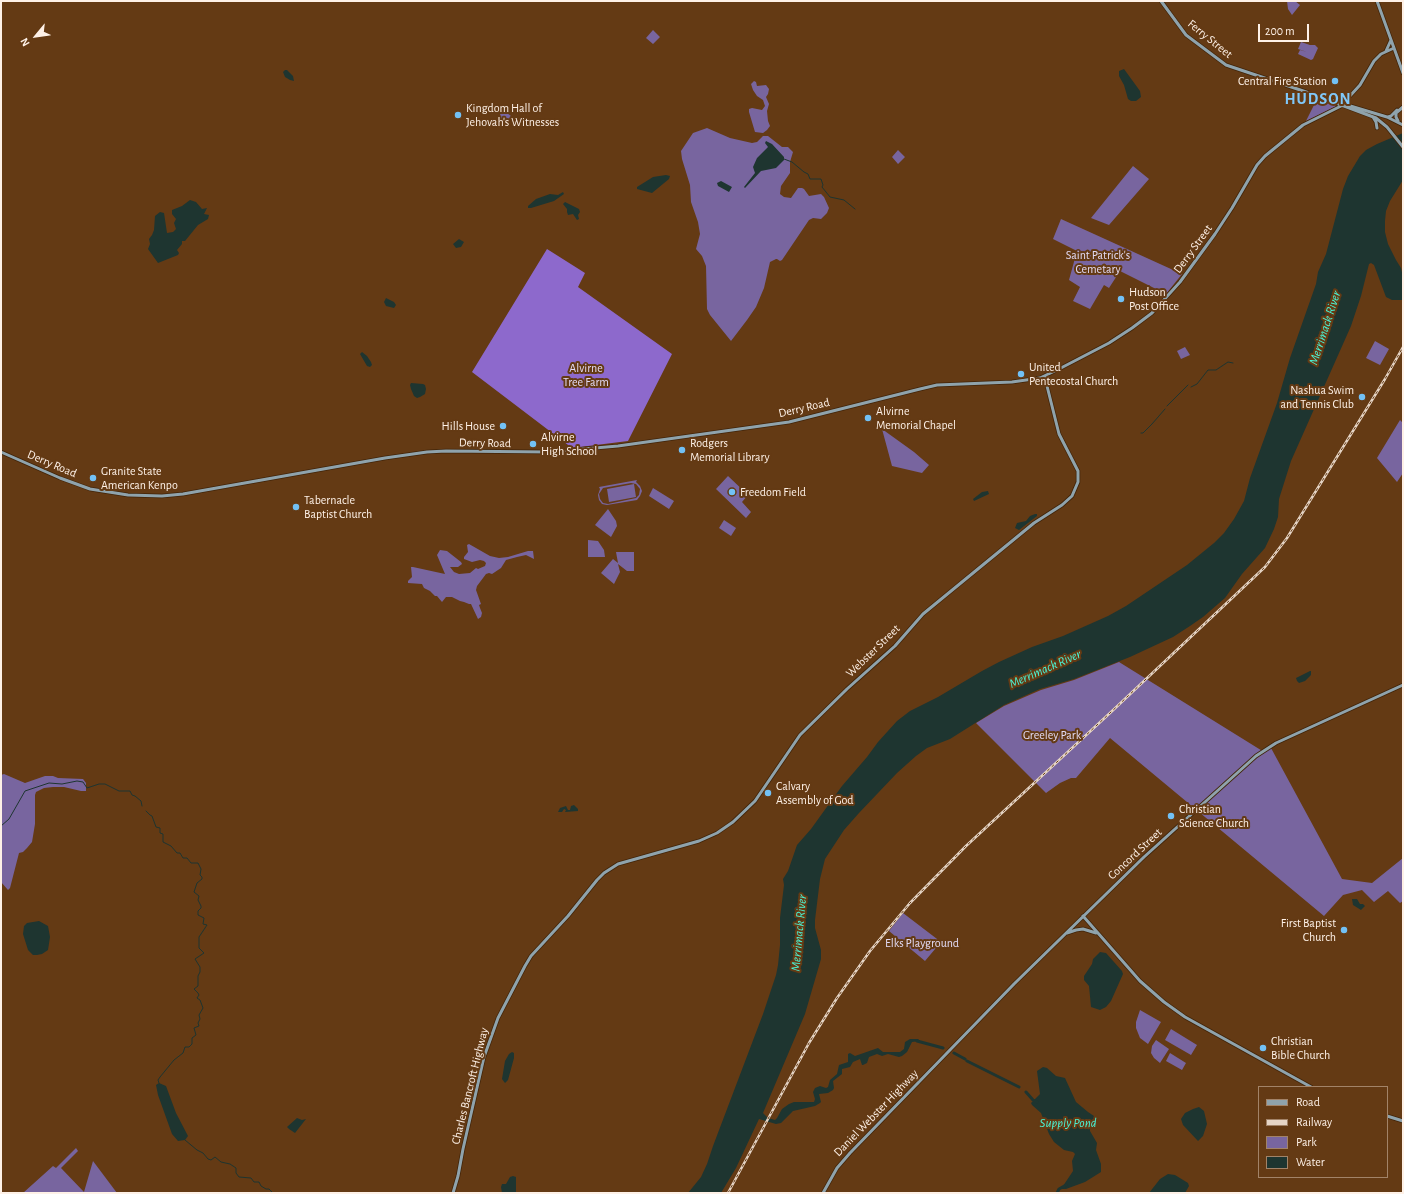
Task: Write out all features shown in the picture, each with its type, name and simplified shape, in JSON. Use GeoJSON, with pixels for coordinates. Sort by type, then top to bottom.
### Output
{"type":"FeatureCollection","features":[{"type":"Feature","properties":{"kind":"main road","name":"Ferry Street"},"geometry":{"type":"LineString","coordinates":[[1161,1],[1186,35],[1225,64],[1372,116],[1385,124],[1403,147]]}},
{"type":"Feature","properties":{"kind":"main road"},"geometry":{"type":"LineString","coordinates":[[1377,1],[1403,73]]}},
{"type":"Feature","properties":{"kind":"main road"},"geometry":{"type":"LineString","coordinates":[[1344,105],[1360,85],[1372,63],[1385,52],[1391,40]]}},
{"type":"Feature","properties":{"kind":"main road"},"geometry":{"type":"LineString","coordinates":[[1385,52],[1394,48]]}},
{"type":"Feature","properties":{"kind":"main road","name":"Ferry Street"},"geometry":{"type":"LineString","coordinates":[[1344,105],[1387,117],[1403,125]]}},
{"type":"Feature","properties":{"kind":"main road","name":"Derry Street"},"geometry":{"type":"LineString","coordinates":[[1045,376],[1117,338],[1154,311],[1180,282],[1215,234],[1262,159],[1297,128],[1344,105]]}},
{"type":"Feature","properties":{"kind":"main road"},"geometry":{"type":"LineString","coordinates":[[1387,117],[1391,116],[1395,111],[1403,107]]}},
{"type":"Feature","properties":{"kind":"main road"},"geometry":{"type":"LineString","coordinates":[[1399,122],[1396,115],[1403,107]]}},
{"type":"Feature","properties":{"kind":"main road"},"geometry":{"type":"LineString","coordinates":[[1372,116],[1376,122],[1377,128]]}},
{"type":"Feature","properties":{"kind":"main road","name":"Webster Street"},"geometry":{"type":"LineString","coordinates":[[692,844],[725,828],[741,816],[755,801],[793,745],[810,724],[895,646],[923,614],[1034,523],[1066,501],[1076,490],[1078,482],[1076,468],[1059,434],[1045,376]]}},
{"type":"Feature","properties":{"kind":"main road","name":"Derry Road"},"geometry":{"type":"LineString","coordinates":[[1,452],[64,480],[90,489],[128,496],[162,496],[183,494],[429,452],[566,452],[736,430],[798,420],[927,387],[951,384],[1012,382],[1030,380],[1045,376]]}},
{"type":"Feature","properties":{"kind":"main road","name":"Concord Street"},"geometry":{"type":"LineString","coordinates":[[948,1051],[1082,916],[1144,857],[1262,751],[1279,741],[1403,685]]}},
{"type":"Feature","properties":{"kind":"main road","name":"Charles Bancroft Highway"},"geometry":{"type":"LineString","coordinates":[[453,1193],[458,1176],[462,1148],[490,1036],[503,1007],[528,961],[568,916],[597,880],[608,870],[620,864],[692,844]]}},
{"type":"Feature","properties":{"kind":"main road"},"geometry":{"type":"LineString","coordinates":[[1082,916],[1140,981],[1170,1007],[1273,1067],[1309,1086]]}},
{"type":"Feature","properties":{"kind":"main road"},"geometry":{"type":"LineString","coordinates":[[1064,935],[1074,930],[1083,929],[1089,930],[1098,935]]}},
{"type":"Feature","properties":{"kind":"main road","name":"Daniel Webster Highway"},"geometry":{"type":"LineString","coordinates":[[824,1193],[832,1177],[847,1156],[948,1051]]}},
{"type":"Feature","properties":{"kind":"main road"},"geometry":{"type":"LineString","coordinates":[[1388,1116],[1403,1121]]}},
{"type":"Feature","properties":{"kind":"green space"},"geometry":{"type":"Polygon","coordinates":[[[1287,1],[1295,1],[1300,5],[1292,15],[1288,9],[1287,1]]]}},
{"type":"Feature","properties":{"kind":"green space"},"geometry":{"type":"Polygon","coordinates":[[[653,30],[660,37],[653,44],[646,38],[653,30]]]}},
{"type":"Feature","properties":{"kind":"green space"},"geometry":{"type":"Polygon","coordinates":[[[1301,42],[1315,45],[1318,48],[1313,59],[1311,60],[1298,54],[1300,50],[1307,52],[1298,49],[1301,42]]]}},
{"type":"Feature","properties":{"kind":"green space"},"geometry":{"type":"Polygon","coordinates":[[[754,81],[756,82],[757,86],[766,85],[769,89],[766,97],[769,104],[767,111],[770,126],[763,133],[755,132],[749,112],[749,109],[752,108],[762,110],[765,106],[763,100],[757,96],[753,90],[751,84],[754,81]]]}},
{"type":"Feature","properties":{"kind":"green space"},"geometry":{"type":"Polygon","coordinates":[[[1317,99],[1337,106],[1306,121],[1317,99]]]}},
{"type":"Feature","properties":{"kind":"green space"},"geometry":{"type":"Polygon","coordinates":[[[503,110],[511,116],[505,124],[498,118],[503,110]]]}},
{"type":"Feature","properties":{"kind":"green space"},"geometry":{"type":"Polygon","coordinates":[[[707,128],[730,138],[752,143],[757,142],[763,136],[768,136],[782,147],[788,147],[793,152],[790,162],[790,173],[781,186],[780,194],[784,197],[791,198],[798,188],[802,188],[809,196],[821,194],[829,208],[827,213],[821,219],[813,218],[809,220],[782,260],[780,261],[776,259],[770,262],[764,288],[756,307],[731,341],[707,309],[706,266],[702,256],[696,249],[700,234],[698,222],[691,202],[690,185],[681,151],[693,133],[707,128]]]}},
{"type":"Feature","properties":{"kind":"green space"},"geometry":{"type":"Polygon","coordinates":[[[898,150],[905,157],[898,164],[892,157],[898,150]]]}},
{"type":"Feature","properties":{"kind":"green space"},"geometry":{"type":"Polygon","coordinates":[[[1133,166],[1149,179],[1109,225],[1091,218],[1133,166]]]}},
{"type":"Feature","properties":{"kind":"green space","name":"Saint Patrick's Cemetary"},"geometry":{"type":"Polygon","coordinates":[[[1061,219],[1182,274],[1166,294],[1120,271],[1109,288],[1104,285],[1090,309],[1073,301],[1080,287],[1069,280],[1077,251],[1053,239],[1061,219]]]}},
{"type":"Feature","properties":{"kind":"green space","name":"Alvirne Tree Farm"},"geometry":{"type":"Polygon","coordinates":[[[547,249],[585,273],[578,287],[672,354],[628,441],[572,448],[472,372],[547,249]]]}},
{"type":"Feature","properties":{"kind":"green space"},"geometry":{"type":"Polygon","coordinates":[[[1375,341],[1389,349],[1380,365],[1366,358],[1375,341]]]}},
{"type":"Feature","properties":{"kind":"green space"},"geometry":{"type":"Polygon","coordinates":[[[1185,347],[1190,355],[1181,359],[1177,351],[1185,347]]]}},
{"type":"Feature","properties":{"kind":"green space"},"geometry":{"type":"Polygon","coordinates":[[[1400,420],[1403,423],[1403,473],[1397,482],[1377,458],[1400,420]]]}},
{"type":"Feature","properties":{"kind":"green space"},"geometry":{"type":"Polygon","coordinates":[[[882,429],[929,465],[922,473],[892,466],[882,429]]]}},
{"type":"Feature","properties":{"kind":"green space","name":"Freedom Field"},"geometry":{"type":"Polygon","coordinates":[[[728,476],[748,495],[742,502],[751,512],[746,518],[716,489],[728,476]]]}},
{"type":"Feature","properties":{"kind":"green space"},"geometry":{"type":"Polygon","coordinates":[[[637,480],[636,482],[642,491],[637,500],[607,505],[602,504],[599,500],[598,495],[600,489],[599,487],[637,480]],[[631,483],[603,488],[599,494],[600,499],[603,503],[608,504],[636,498],[639,495],[640,489],[636,484],[631,483]]]}},
{"type":"Feature","properties":{"kind":"green space"},"geometry":{"type":"Polygon","coordinates":[[[634,484],[636,497],[609,502],[607,489],[634,484]]]}},
{"type":"Feature","properties":{"kind":"green space"},"geometry":{"type":"Polygon","coordinates":[[[653,488],[674,501],[669,509],[649,496],[653,488]]]}},
{"type":"Feature","properties":{"kind":"green space"},"geometry":{"type":"Polygon","coordinates":[[[608,509],[616,521],[617,526],[611,537],[595,525],[608,509]]]}},
{"type":"Feature","properties":{"kind":"green space"},"geometry":{"type":"Polygon","coordinates":[[[724,520],[736,528],[731,536],[719,528],[724,520]]]}},
{"type":"Feature","properties":{"kind":"green space"},"geometry":{"type":"Polygon","coordinates":[[[588,540],[598,541],[604,550],[605,557],[588,557],[588,540]]]}},
{"type":"Feature","properties":{"kind":"green space"},"geometry":{"type":"Polygon","coordinates":[[[469,544],[490,556],[499,558],[533,551],[534,559],[526,555],[506,560],[501,568],[492,574],[486,574],[477,586],[476,590],[481,604],[479,605],[482,613],[481,617],[478,619],[471,604],[452,597],[446,597],[442,602],[437,596],[424,588],[422,584],[408,583],[412,577],[411,567],[445,574],[437,555],[440,550],[447,551],[461,562],[462,564],[458,567],[450,567],[454,572],[459,574],[470,573],[476,568],[478,569],[485,566],[486,563],[484,561],[480,560],[472,562],[464,559],[468,552],[467,545],[469,544]]]}},
{"type":"Feature","properties":{"kind":"green space"},"geometry":{"type":"Polygon","coordinates":[[[616,552],[634,552],[634,571],[627,571],[618,564],[620,572],[614,584],[601,573],[613,559],[618,563],[616,552]]]}},
{"type":"Feature","properties":{"kind":"green space","name":"Greeley Park"},"geometry":{"type":"Polygon","coordinates":[[[1119,662],[1264,752],[1271,748],[1342,879],[1372,883],[1403,858],[1403,901],[1400,903],[1388,891],[1374,902],[1362,890],[1343,895],[1324,916],[1110,738],[1076,778],[1071,778],[1060,783],[1046,793],[976,723],[1004,706],[1041,690],[1074,680],[1119,662]]]}},
{"type":"Feature","properties":{"kind":"green space"},"geometry":{"type":"Polygon","coordinates":[[[4,774],[25,783],[45,776],[53,776],[58,778],[83,779],[86,783],[86,791],[64,787],[53,787],[44,788],[36,792],[35,824],[32,842],[23,852],[19,853],[10,888],[8,890],[1,882],[1,775],[4,774]]]}},
{"type":"Feature","properties":{"kind":"green space","name":"Elks Playground"},"geometry":{"type":"Polygon","coordinates":[[[903,913],[941,942],[925,961],[889,931],[903,913]]]}},
{"type":"Feature","properties":{"kind":"green space"},"geometry":{"type":"Polygon","coordinates":[[[1140,1010],[1161,1022],[1148,1044],[1140,1038],[1136,1028],[1136,1022],[1140,1010]]]}},
{"type":"Feature","properties":{"kind":"green space"},"geometry":{"type":"Polygon","coordinates":[[[1171,1029],[1197,1045],[1191,1055],[1165,1040],[1171,1029]]]}},
{"type":"Feature","properties":{"kind":"green space"},"geometry":{"type":"Polygon","coordinates":[[[1156,1040],[1169,1049],[1160,1063],[1151,1053],[1152,1046],[1156,1040]]]}},
{"type":"Feature","properties":{"kind":"green space"},"geometry":{"type":"Polygon","coordinates":[[[1170,1053],[1186,1063],[1182,1070],[1166,1061],[1170,1053]]]}},
{"type":"Feature","properties":{"kind":"green space"},"geometry":{"type":"Polygon","coordinates":[[[76,1148],[78,1151],[61,1168],[84,1192],[93,1161],[117,1193],[23,1193],[53,1166],[56,1168],[76,1148]]]}},
{"type":"Feature","properties":{"kind":"water"},"geometry":{"type":"Polygon","coordinates":[[[1124,69],[1140,91],[1141,97],[1136,101],[1131,101],[1128,99],[1124,85],[1119,76],[1119,71],[1124,69]]]}},
{"type":"Feature","properties":{"kind":"water"},"geometry":{"type":"Polygon","coordinates":[[[285,70],[293,76],[294,81],[285,77],[283,72],[285,70]]]}},
{"type":"Feature","properties":{"kind":"water","name":"Merrimack River"},"geometry":{"type":"Polygon","coordinates":[[[1403,133],[1403,180],[1390,201],[1386,211],[1385,232],[1388,244],[1401,268],[1403,277],[1403,300],[1392,300],[1386,297],[1374,265],[1371,263],[1369,264],[1361,296],[1351,326],[1291,461],[1279,499],[1278,517],[1265,548],[1242,574],[1225,598],[1190,626],[1173,637],[1130,657],[1074,679],[1040,689],[1004,705],[950,739],[927,748],[897,773],[859,813],[844,830],[825,859],[820,879],[815,920],[815,928],[821,950],[821,959],[805,1014],[763,1113],[768,1118],[775,1120],[782,1109],[789,1104],[794,1102],[814,1102],[815,1099],[813,1092],[815,1088],[820,1086],[826,1088],[828,1087],[830,1080],[837,1074],[839,1065],[848,1062],[848,1054],[850,1053],[855,1056],[878,1048],[883,1052],[900,1052],[904,1049],[905,1042],[910,1039],[918,1039],[920,1041],[912,1042],[907,1052],[899,1057],[888,1054],[882,1056],[877,1054],[869,1057],[867,1063],[863,1065],[860,1059],[853,1062],[850,1067],[842,1069],[842,1074],[833,1081],[833,1090],[828,1093],[819,1094],[820,1103],[815,1106],[793,1111],[781,1123],[776,1124],[759,1119],[736,1168],[721,1193],[688,1193],[701,1177],[707,1164],[776,975],[780,945],[780,918],[784,885],[783,879],[788,871],[797,845],[878,742],[897,721],[910,711],[938,697],[999,662],[1032,647],[1063,636],[1108,616],[1126,606],[1187,565],[1224,533],[1244,501],[1250,478],[1277,403],[1290,358],[1316,284],[1318,272],[1326,254],[1343,189],[1348,176],[1360,156],[1366,150],[1403,133]]]}},
{"type":"Feature","properties":{"kind":"water"},"geometry":{"type":"Polygon","coordinates":[[[766,141],[772,144],[784,157],[784,160],[776,168],[761,171],[745,188],[744,187],[755,173],[753,167],[757,158],[768,147],[765,143],[766,141]]]}},
{"type":"Feature","properties":{"kind":"water"},"geometry":{"type":"Polygon","coordinates":[[[666,175],[670,176],[669,179],[652,193],[637,189],[637,187],[653,177],[666,175]]]}},
{"type":"Feature","properties":{"kind":"water"},"geometry":{"type":"Polygon","coordinates":[[[721,181],[732,187],[729,192],[718,186],[717,183],[721,181]]]}},
{"type":"Feature","properties":{"kind":"water"},"geometry":{"type":"Polygon","coordinates":[[[563,192],[564,194],[554,201],[528,208],[528,206],[536,199],[550,194],[558,195],[563,192]]]}},
{"type":"Feature","properties":{"kind":"water"},"geometry":{"type":"Polygon","coordinates":[[[190,200],[196,202],[202,209],[207,208],[204,214],[209,215],[208,219],[198,225],[185,241],[182,241],[182,244],[177,250],[179,253],[178,255],[158,263],[148,249],[150,244],[149,239],[154,230],[155,216],[160,212],[164,213],[167,233],[173,232],[176,229],[174,223],[176,219],[172,214],[172,210],[182,206],[190,200]]]}},
{"type":"Feature","properties":{"kind":"water"},"geometry":{"type":"Polygon","coordinates":[[[565,202],[579,209],[579,219],[577,220],[573,214],[568,215],[567,209],[563,204],[565,202]]]}},
{"type":"Feature","properties":{"kind":"water"},"geometry":{"type":"Polygon","coordinates":[[[459,239],[464,242],[461,247],[456,248],[453,244],[459,239]]]}},
{"type":"Feature","properties":{"kind":"water"},"geometry":{"type":"Polygon","coordinates":[[[386,298],[394,302],[396,305],[394,308],[386,306],[384,302],[386,298]]]}},
{"type":"Feature","properties":{"kind":"water"},"geometry":{"type":"Polygon","coordinates":[[[362,352],[371,362],[372,365],[370,367],[367,366],[360,354],[362,352]]]}},
{"type":"Feature","properties":{"kind":"water"},"geometry":{"type":"Polygon","coordinates":[[[411,383],[425,385],[425,394],[417,398],[414,396],[410,385],[411,383]]]}},
{"type":"Feature","properties":{"kind":"water"},"geometry":{"type":"Polygon","coordinates":[[[988,491],[989,494],[974,501],[973,499],[982,492],[988,491]]]}},
{"type":"Feature","properties":{"kind":"water"},"geometry":{"type":"Polygon","coordinates":[[[1037,514],[1037,516],[1019,530],[1015,528],[1017,523],[1026,521],[1030,516],[1037,514]]]}},
{"type":"Feature","properties":{"kind":"water"},"geometry":{"type":"Polygon","coordinates":[[[1310,671],[1311,675],[1305,681],[1299,683],[1297,681],[1296,678],[1310,671]]]}},
{"type":"Feature","properties":{"kind":"water"},"geometry":{"type":"Polygon","coordinates":[[[574,805],[578,811],[565,812],[566,810],[564,809],[562,812],[558,812],[560,808],[566,806],[568,810],[570,810],[571,806],[574,805]]]}},
{"type":"Feature","properties":{"kind":"water"},"geometry":{"type":"Polygon","coordinates":[[[1352,899],[1357,899],[1360,904],[1365,906],[1361,910],[1353,905],[1352,899]]]}},
{"type":"Feature","properties":{"kind":"water"},"geometry":{"type":"Polygon","coordinates":[[[39,921],[48,926],[50,937],[48,950],[42,954],[33,955],[28,950],[23,934],[24,926],[27,923],[39,921]]]}},
{"type":"Feature","properties":{"kind":"water"},"geometry":{"type":"Polygon","coordinates":[[[1100,952],[1106,953],[1123,974],[1111,1001],[1106,1007],[1100,1010],[1091,1007],[1089,986],[1084,980],[1084,976],[1092,964],[1093,959],[1100,952]]]}},
{"type":"Feature","properties":{"kind":"water"},"geometry":{"type":"Polygon","coordinates":[[[512,1052],[514,1053],[514,1058],[508,1080],[505,1083],[502,1079],[505,1061],[512,1052]]]}},
{"type":"Feature","properties":{"kind":"water","name":"Supply Pond"},"geometry":{"type":"Polygon","coordinates":[[[1043,1067],[1047,1068],[1056,1076],[1065,1078],[1076,1102],[1095,1118],[1090,1123],[1090,1131],[1097,1143],[1096,1150],[1101,1164],[1101,1172],[1085,1182],[1066,1189],[1061,1189],[1073,1171],[1072,1161],[1075,1154],[1064,1150],[1054,1142],[1049,1134],[1041,1113],[1031,1103],[1040,1094],[1037,1071],[1043,1067]]]}},
{"type":"Feature","properties":{"kind":"water"},"geometry":{"type":"Polygon","coordinates":[[[159,1083],[166,1086],[176,1113],[188,1136],[185,1140],[178,1141],[172,1134],[158,1095],[156,1085],[159,1083]]]}},
{"type":"Feature","properties":{"kind":"water"},"geometry":{"type":"Polygon","coordinates":[[[1199,1107],[1204,1111],[1207,1124],[1203,1136],[1198,1141],[1183,1125],[1181,1119],[1185,1113],[1199,1107]]]}},
{"type":"Feature","properties":{"kind":"water"},"geometry":{"type":"Polygon","coordinates":[[[297,1118],[302,1120],[306,1119],[295,1133],[287,1127],[297,1118]]]}},
{"type":"Feature","properties":{"kind":"water"},"geometry":{"type":"Polygon","coordinates":[[[1168,1174],[1175,1175],[1188,1183],[1189,1186],[1185,1193],[1149,1193],[1160,1179],[1168,1174]]]}},
{"type":"Feature","properties":{"kind":"water"},"geometry":{"type":"Polygon","coordinates":[[[510,1177],[516,1177],[516,1193],[502,1193],[502,1184],[506,1184],[510,1177]]]}},
{"type":"Feature","properties":{"kind":"waterway"},"geometry":{"type":"LineString","coordinates":[[784,159],[792,162],[808,174],[810,179],[821,179],[823,185],[822,187],[830,197],[844,200],[855,209]]}},
{"type":"Feature","properties":{"kind":"waterway"},"geometry":{"type":"LineString","coordinates":[[1191,387],[1197,384],[1208,370],[1216,370],[1228,362],[1233,363]]}},
{"type":"Feature","properties":{"kind":"waterway"},"geometry":{"type":"LineString","coordinates":[[1167,406],[1188,385]]}},
{"type":"Feature","properties":{"kind":"waterway"},"geometry":{"type":"LineString","coordinates":[[1141,433],[1143,433],[1165,409]]}},
{"type":"Feature","properties":{"kind":"waterway"},"geometry":{"type":"LineString","coordinates":[[1,826],[9,819],[25,791],[49,783],[62,784],[77,781],[83,782],[87,788],[99,784],[105,784],[119,791],[130,791],[132,795],[141,801],[142,806]]}},
{"type":"Feature","properties":{"kind":"waterway"},"geometry":{"type":"LineString","coordinates":[[146,811],[152,816],[156,827],[160,828],[160,833],[163,834],[163,842],[171,846],[177,853],[180,853],[183,858],[187,858],[191,863],[198,863],[201,869],[200,875],[202,879],[197,883],[194,892],[199,896],[198,900],[201,906],[198,911],[198,915],[204,918],[203,924],[207,925],[199,937],[199,948],[204,953],[195,959],[200,967],[200,972],[198,976],[198,986],[194,989],[199,995],[197,998],[200,1000],[203,1008],[199,1015],[199,1026],[194,1028],[196,1035],[192,1038],[192,1044],[189,1047],[185,1047],[183,1053],[174,1060],[160,1077],[158,1080],[159,1083]]}},
{"type":"Feature","properties":{"kind":"waterway"},"geometry":{"type":"LineString","coordinates":[[917,1041],[943,1048]]}},
{"type":"Feature","properties":{"kind":"waterway"},"geometry":{"type":"LineString","coordinates":[[954,1053],[965,1059]]}},
{"type":"Feature","properties":{"kind":"waterway"},"geometry":{"type":"LineString","coordinates":[[967,1061],[1019,1087]]}},
{"type":"Feature","properties":{"kind":"waterway"},"geometry":{"type":"LineString","coordinates":[[1026,1092],[1033,1100],[1037,1102]]}},
{"type":"Feature","properties":{"kind":"waterway"},"geometry":{"type":"LineString","coordinates":[[185,1140],[203,1153],[208,1159],[211,1160],[215,1157],[221,1162],[230,1164],[236,1168],[236,1173],[239,1177],[251,1178],[254,1182],[259,1182],[261,1186],[269,1189],[273,1193]]}},
{"type":"Feature","properties":{"kind":"waterway"},"geometry":{"type":"LineString","coordinates":[[1057,1193],[1059,1189],[1066,1185]]}},
{"type":"Feature","properties":{"kind":"railway"},"geometry":{"type":"LineString","coordinates":[[728,1193],[809,1043],[837,998],[870,951],[910,903],[966,846],[1265,567],[1287,538],[1385,379],[1403,347]]}},
{"type":"Feature","properties":{"kind":"place","name":"Central Fire Station"},"geometry":{"type":"Point","coordinates":[1335,81]}},
{"type":"Feature","properties":{"kind":"place","name":"Kingdom Hall of Jehovah's Witnesses"},"geometry":{"type":"Point","coordinates":[458,115]}},
{"type":"Feature","properties":{"kind":"place","name":"Hudson Post Office"},"geometry":{"type":"Point","coordinates":[1121,299]}},
{"type":"Feature","properties":{"kind":"place","name":"United Pentecostal Church"},"geometry":{"type":"Point","coordinates":[1021,374]}},
{"type":"Feature","properties":{"kind":"place","name":"Nashua Swim and Tennis Club"},"geometry":{"type":"Point","coordinates":[1362,397]}},
{"type":"Feature","properties":{"kind":"place","name":"Alvirne Memorial Chapel"},"geometry":{"type":"Point","coordinates":[868,418]}},
{"type":"Feature","properties":{"kind":"place","name":"Hills House"},"geometry":{"type":"Point","coordinates":[503,426]}},
{"type":"Feature","properties":{"kind":"place","name":"Alvirne High School"},"geometry":{"type":"Point","coordinates":[533,444]}},
{"type":"Feature","properties":{"kind":"place","name":"Rodgers Memorial Library"},"geometry":{"type":"Point","coordinates":[682,450]}},
{"type":"Feature","properties":{"kind":"place","name":"Granite State American Kenpo"},"geometry":{"type":"Point","coordinates":[93,478]}},
{"type":"Feature","properties":{"kind":"place","name":"Freedom Field"},"geometry":{"type":"Point","coordinates":[732,492]}},
{"type":"Feature","properties":{"kind":"place","name":"Tabernacle Baptist Church"},"geometry":{"type":"Point","coordinates":[296,507]}},
{"type":"Feature","properties":{"kind":"place","name":"Calvary Assembly of God"},"geometry":{"type":"Point","coordinates":[768,793]}},
{"type":"Feature","properties":{"kind":"place","name":"Christian Science Church"},"geometry":{"type":"Point","coordinates":[1171,816]}},
{"type":"Feature","properties":{"kind":"place","name":"First Baptist Church"},"geometry":{"type":"Point","coordinates":[1344,930]}},
{"type":"Feature","properties":{"kind":"place","name":"Christian Bible Church"},"geometry":{"type":"Point","coordinates":[1263,1048]}},
{"type":"Feature","properties":{"kind":"district","name":"HUDSON"},"geometry":{"type":"Point","coordinates":[1318,99]}}]}
